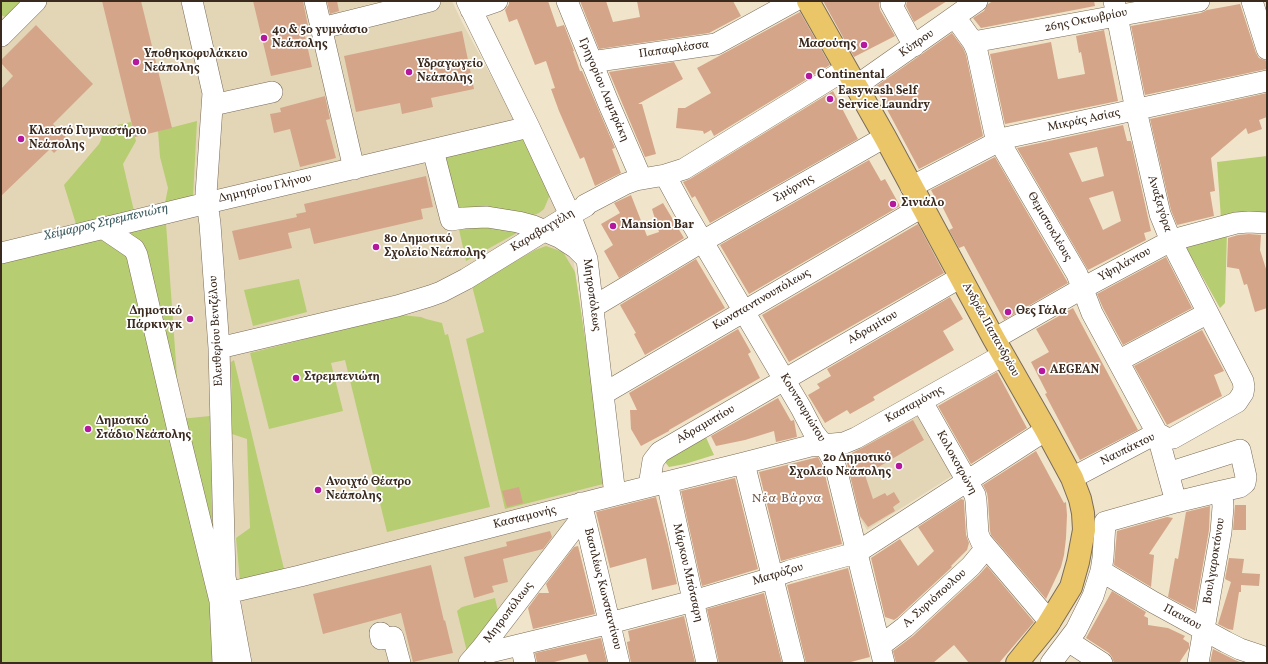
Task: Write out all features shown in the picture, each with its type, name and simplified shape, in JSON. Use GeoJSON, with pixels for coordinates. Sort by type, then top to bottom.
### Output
{"type":"FeatureCollection","features":[{"type":"Feature","properties":{"kind":"main road","name":"Ανδρέα Παπανδρέου"},"geometry":{"type":"LineString","coordinates":[[808,1],[885,137],[911,187],[1046,430],[1072,478],[1080,499],[1084,526],[1082,544],[1071,587],[1038,639],[1017,663]]}},
{"type":"Feature","properties":{"kind":"street"},"geometry":{"type":"LineString","coordinates":[[1,36],[36,1]]}},
{"type":"Feature","properties":{"kind":"street","name":"Ελευθερίου Βενιζέλου"},"geometry":{"type":"LineString","coordinates":[[192,1],[213,93],[206,187],[219,348],[225,577],[241,663]]}},
{"type":"Feature","properties":{"kind":"street"},"geometry":{"type":"LineString","coordinates":[[315,1],[354,168]]}},
{"type":"Feature","properties":{"kind":"street"},"geometry":{"type":"LineString","coordinates":[[322,28],[430,1]]}},
{"type":"Feature","properties":{"kind":"street"},"geometry":{"type":"LineString","coordinates":[[469,6],[497,1]]}},
{"type":"Feature","properties":{"kind":"street","name":"Γρηγορίου Λαμπράκη"},"geometry":{"type":"LineString","coordinates":[[567,1],[591,62],[641,178]]}},
{"type":"Feature","properties":{"kind":"street","name":"Παπαφλέσσα"},"geometry":{"type":"LineString","coordinates":[[591,62],[716,44],[794,1]]}},
{"type":"Feature","properties":{"kind":"street"},"geometry":{"type":"LineString","coordinates":[[895,1],[891,4],[914,46]]}},
{"type":"Feature","properties":{"kind":"street","name":"Κύπρου"},"geometry":{"type":"LineString","coordinates":[[851,78],[914,46],[977,1]]}},
{"type":"Feature","properties":{"kind":"street","name":"26ης Οκτωβρίου"},"geometry":{"type":"LineString","coordinates":[[973,42],[1115,8],[1199,1]]}},
{"type":"Feature","properties":{"kind":"street"},"geometry":{"type":"LineString","coordinates":[[1252,1],[1267,49]]}},
{"type":"Feature","properties":{"kind":"street","name":"Μητροπόλεως"},"geometry":{"type":"LineString","coordinates":[[469,6],[529,127],[570,215],[587,259],[615,494]]}},
{"type":"Feature","properties":{"kind":"street","name":"Αναξαγόρα"},"geometry":{"type":"LineString","coordinates":[[1115,8],[1136,110],[1160,214],[1171,241],[1243,381],[1243,393]]}},
{"type":"Feature","properties":{"kind":"street","name":"Θεμιστοκλέους"},"geometry":{"type":"LineString","coordinates":[[956,17],[973,42],[977,51],[994,131],[998,140],[1076,274],[1092,313],[1157,433],[1176,502]]}},
{"type":"Feature","properties":{"kind":"street","name":"Καραβαγγέλη"},"geometry":{"type":"LineString","coordinates":[[219,348],[397,306],[430,296],[452,287],[570,215],[625,184],[641,178],[666,175],[680,171],[851,78]]}},
{"type":"Feature","properties":{"kind":"street","name":"Μικράς Ασίας"},"geometry":{"type":"LineString","coordinates":[[911,187],[998,140],[1267,81]]}},
{"type":"Feature","properties":{"kind":"street"},"geometry":{"type":"LineString","coordinates":[[213,105],[272,92]]}},
{"type":"Feature","properties":{"kind":"street","name":"Δημητρίου Γλήνου"},"geometry":{"type":"LineString","coordinates":[[1,253],[529,127]]}},
{"type":"Feature","properties":{"kind":"street","name":"Σμύρνης"},"geometry":{"type":"LineString","coordinates":[[593,307],[885,137]]}},
{"type":"Feature","properties":{"kind":"street"},"geometry":{"type":"LineString","coordinates":[[433,150],[451,220],[474,217],[496,218],[518,222],[545,230],[559,237],[576,248],[587,259]]}},
{"type":"Feature","properties":{"kind":"street","name":"Κουντουριώτου"},"geometry":{"type":"LineString","coordinates":[[666,175],[703,242],[814,433],[830,454],[836,468],[882,655]]}},
{"type":"Feature","properties":{"kind":"street","name":"Κωνσταντινουπόλεως"},"geometry":{"type":"LineString","coordinates":[[603,394],[922,206]]}},
{"type":"Feature","properties":{"kind":"street","name":"Υψηλάντου"},"geometry":{"type":"LineString","coordinates":[[999,347],[1083,288],[1171,241],[1236,223],[1267,223]]}},
{"type":"Feature","properties":{"kind":"street"},"geometry":{"type":"LineString","coordinates":[[104,228],[131,246],[137,255],[220,602],[223,663]]}},
{"type":"Feature","properties":{"kind":"street","name":"Αδραμίτου"},"geometry":{"type":"LineString","coordinates":[[784,380],[961,277]]}},
{"type":"Feature","properties":{"kind":"street"},"geometry":{"type":"LineString","coordinates":[[1118,361],[1208,313]]}},
{"type":"Feature","properties":{"kind":"street","name":"Κασταμόνης"},"geometry":{"type":"LineString","coordinates":[[823,444],[840,444],[849,441],[922,402],[999,347]]}},
{"type":"Feature","properties":{"kind":"street","name":"Αδραμυττίου"},"geometry":{"type":"LineString","coordinates":[[658,484],[653,461],[660,452],[784,380]]}},
{"type":"Feature","properties":{"kind":"street","name":"Ναυπάκτου"},"geometry":{"type":"LineString","coordinates":[[1072,478],[1157,433],[1168,439],[1173,438],[1237,402],[1243,393]]}},
{"type":"Feature","properties":{"kind":"street","name":"Κολοκοτρώνη"},"geometry":{"type":"LineString","coordinates":[[922,402],[976,499],[978,534],[981,541],[1050,622]]}},
{"type":"Feature","properties":{"kind":"street","name":"Ματρόζου"},"geometry":{"type":"LineString","coordinates":[[475,656],[488,652],[523,654],[610,623],[693,601],[773,576],[856,553],[1046,430]]}},
{"type":"Feature","properties":{"kind":"street","name":"Κασταμονής"},"geometry":{"type":"LineString","coordinates":[[227,593],[582,509],[615,494],[823,444]]}},
{"type":"Feature","properties":{"kind":"street"},"geometry":{"type":"LineString","coordinates":[[1051,663],[1068,641],[1090,604],[1100,571],[1105,522],[1176,502],[1223,499],[1245,483],[1246,477],[1240,450],[1168,473]]}},
{"type":"Feature","properties":{"kind":"street"},"geometry":{"type":"LineString","coordinates":[[744,463],[794,663]]}},
{"type":"Feature","properties":{"kind":"street","name":"Μάρκου Μπότσαρη"},"geometry":{"type":"LineString","coordinates":[[658,484],[693,601],[707,663]]}},
{"type":"Feature","properties":{"kind":"street","name":"Βουλγαροκτόνου"},"geometry":{"type":"LineString","coordinates":[[1198,663],[1218,546],[1223,499]]}},
{"type":"Feature","properties":{"kind":"street","name":"Μητροπόλεως"},"geometry":{"type":"LineString","coordinates":[[475,656],[582,509]]}},
{"type":"Feature","properties":{"kind":"street","name":"Βασιλέως Κωνσταντίνου"},"geometry":{"type":"LineString","coordinates":[[582,509],[620,663]]}},
{"type":"Feature","properties":{"kind":"street","name":"Α. Συριόπουλου"},"geometry":{"type":"LineString","coordinates":[[882,655],[905,627],[971,566],[986,548]]}},
{"type":"Feature","properties":{"kind":"street","name":"Παυαου"},"geometry":{"type":"LineString","coordinates":[[1100,571],[1204,630],[1235,646],[1267,658]]}},
{"type":"Feature","properties":{"kind":"street"},"geometry":{"type":"LineString","coordinates":[[400,663],[393,637],[381,639],[380,634],[388,631],[404,663]]}},
{"type":"Feature","properties":{"kind":"street"},"geometry":{"type":"LineString","coordinates":[[1068,641],[1102,663]]}},
{"type":"Feature","properties":{"kind":"shaded area","name":"Στρεμπενιώτη"},"geometry":{"type":"Polygon","coordinates":[[[1,1],[452,1],[524,137],[571,239],[607,483],[461,663],[1,663],[1,1]]]}},
{"type":"Feature","properties":{"kind":"shaded area","name":"2ο Δημοτικό Σχολείο Νεάπολης"},"geometry":{"type":"Polygon","coordinates":[[[921,414],[955,474],[867,530],[859,516],[846,456],[921,414]]]}},
{"type":"Feature","properties":{"kind":"green space"},"geometry":{"type":"Polygon","coordinates":[[[1,1],[24,1],[8,18],[1,15],[1,1]]]}},
{"type":"Feature","properties":{"kind":"green space"},"geometry":{"type":"Polygon","coordinates":[[[197,121],[193,197],[165,203],[168,188],[160,157],[158,131],[197,121]]]}},
{"type":"Feature","properties":{"kind":"green space"},"geometry":{"type":"Polygon","coordinates":[[[131,122],[136,141],[123,164],[134,211],[76,224],[64,185],[99,144],[103,128],[131,122]]]}},
{"type":"Feature","properties":{"kind":"green space"},"geometry":{"type":"Polygon","coordinates":[[[524,137],[549,189],[549,197],[544,209],[534,215],[455,214],[442,158],[524,137]]]}},
{"type":"Feature","properties":{"kind":"green space"},"geometry":{"type":"Polygon","coordinates":[[[1267,156],[1267,213],[1221,219],[1217,162],[1267,156]]]}},
{"type":"Feature","properties":{"kind":"green space"},"geometry":{"type":"Polygon","coordinates":[[[166,223],[180,419],[210,416],[213,551],[121,233],[166,223]]]}},
{"type":"Feature","properties":{"kind":"green space"},"geometry":{"type":"Polygon","coordinates":[[[458,225],[524,229],[466,261],[458,225]]]}},
{"type":"Feature","properties":{"kind":"green space"},"geometry":{"type":"Polygon","coordinates":[[[1227,233],[1225,303],[1220,308],[1184,244],[1227,233]]]}},
{"type":"Feature","properties":{"kind":"green space","name":"Δημοτικό Στάδιο Νεάπολης"},"geometry":{"type":"Polygon","coordinates":[[[110,237],[133,251],[214,596],[218,663],[1,663],[1,263],[110,237]]]}},
{"type":"Feature","properties":{"kind":"green space"},"geometry":{"type":"Polygon","coordinates":[[[546,246],[563,252],[575,272],[607,483],[505,509],[466,339],[484,332],[472,286],[535,250],[546,246]]]}},
{"type":"Feature","properties":{"kind":"green space"},"geometry":{"type":"Polygon","coordinates":[[[299,279],[307,312],[253,326],[244,290],[299,279]]]}},
{"type":"Feature","properties":{"kind":"green space"},"geometry":{"type":"Polygon","coordinates":[[[400,315],[421,317],[442,323],[445,335],[448,334],[490,507],[387,532],[345,360],[331,363],[343,411],[269,429],[250,353],[400,315]]]}},
{"type":"Feature","properties":{"kind":"green space"},"geometry":{"type":"Polygon","coordinates":[[[234,360],[284,569],[240,581],[236,538],[250,528],[247,439],[232,434],[231,362],[234,360]]]}},
{"type":"Feature","properties":{"kind":"green space"},"geometry":{"type":"Polygon","coordinates":[[[704,433],[714,455],[685,464],[669,467],[665,462],[666,457],[704,433]]]}},
{"type":"Feature","properties":{"kind":"green space"},"geometry":{"type":"Polygon","coordinates":[[[495,598],[499,616],[468,656],[457,611],[462,607],[495,598]]]}},
{"type":"Feature","properties":{"kind":"building","name":"Υποθηκοφυλάκειο Νεάπολης"},"geometry":{"type":"Polygon","coordinates":[[[102,1],[141,1],[172,128],[135,137],[102,1]]]}},
{"type":"Feature","properties":{"kind":"building"},"geometry":{"type":"Polygon","coordinates":[[[253,1],[303,1],[308,26],[303,27],[312,67],[271,76],[253,1]]]}},
{"type":"Feature","properties":{"kind":"building"},"geometry":{"type":"Polygon","coordinates":[[[327,1],[337,1],[339,11],[330,14],[327,1]]]}},
{"type":"Feature","properties":{"kind":"building"},"geometry":{"type":"Polygon","coordinates":[[[509,1],[548,1],[557,27],[564,25],[580,71],[582,71],[615,148],[612,149],[621,173],[595,186],[584,157],[580,159],[559,111],[551,89],[555,88],[546,61],[535,65],[517,19],[509,22],[505,10],[509,4],[509,1]]]}},
{"type":"Feature","properties":{"kind":"building"},"geometry":{"type":"Polygon","coordinates":[[[580,1],[606,1],[613,22],[640,17],[637,1],[733,1],[741,16],[709,33],[599,49],[580,1]]]}},
{"type":"Feature","properties":{"kind":"building"},"geometry":{"type":"Polygon","coordinates":[[[823,1],[880,1],[880,10],[895,36],[854,57],[823,1]]]}},
{"type":"Feature","properties":{"kind":"building"},"geometry":{"type":"Polygon","coordinates":[[[907,1],[947,1],[914,22],[906,6],[907,1]]]}},
{"type":"Feature","properties":{"kind":"building"},"geometry":{"type":"Polygon","coordinates":[[[993,1],[1094,1],[1095,6],[981,28],[973,18],[984,11],[988,4],[993,1]]]}},
{"type":"Feature","properties":{"kind":"building"},"geometry":{"type":"Polygon","coordinates":[[[1240,4],[1256,53],[1259,58],[1267,61],[1267,69],[1145,95],[1131,26],[1240,4]]]}},
{"type":"Feature","properties":{"kind":"building"},"geometry":{"type":"Polygon","coordinates":[[[800,12],[830,65],[714,136],[711,130],[704,134],[703,131],[676,128],[678,108],[685,108],[711,93],[697,68],[800,12]]]}},
{"type":"Feature","properties":{"kind":"building"},"geometry":{"type":"Polygon","coordinates":[[[36,25],[93,84],[53,124],[68,139],[54,153],[50,149],[1,196],[1,89],[13,76],[1,63],[1,60],[36,25]]]}},
{"type":"Feature","properties":{"kind":"building"},"geometry":{"type":"Polygon","coordinates":[[[1104,30],[1118,101],[1005,124],[990,54],[1051,42],[1058,79],[1085,74],[1076,36],[1104,30]]]}},
{"type":"Feature","properties":{"kind":"building","name":"Υδραγωγείο Νεάπολης"},"geometry":{"type":"Polygon","coordinates":[[[462,31],[474,89],[431,98],[433,107],[402,114],[400,103],[356,112],[344,56],[462,31]]]}},
{"type":"Feature","properties":{"kind":"building"},"geometry":{"type":"Polygon","coordinates":[[[952,33],[963,48],[966,55],[983,136],[919,169],[875,87],[952,33]]]}},
{"type":"Feature","properties":{"kind":"building"},"geometry":{"type":"Polygon","coordinates":[[[674,62],[683,79],[638,104],[642,104],[656,154],[645,157],[609,72],[674,62]]]}},
{"type":"Feature","properties":{"kind":"building"},"geometry":{"type":"Polygon","coordinates":[[[833,91],[858,139],[710,223],[695,196],[692,198],[683,182],[833,91]]]}},
{"type":"Feature","properties":{"kind":"building"},"geometry":{"type":"Polygon","coordinates":[[[1267,93],[1267,117],[1259,120],[1262,129],[1248,134],[1246,128],[1211,158],[1215,191],[1210,192],[1214,216],[1177,225],[1171,210],[1150,119],[1267,93]]]}},
{"type":"Feature","properties":{"kind":"building"},"geometry":{"type":"Polygon","coordinates":[[[325,96],[330,119],[326,120],[336,158],[300,167],[290,129],[274,133],[270,114],[281,112],[280,108],[325,96]]]}},
{"type":"Feature","properties":{"kind":"building"},"geometry":{"type":"Polygon","coordinates":[[[1123,125],[1127,141],[1131,141],[1151,231],[1144,233],[1146,240],[1088,270],[1017,148],[1123,125]],[[1097,147],[1069,153],[1082,182],[1104,176],[1097,147]],[[1113,191],[1089,198],[1103,230],[1121,221],[1113,191]]]}},
{"type":"Feature","properties":{"kind":"building"},"geometry":{"type":"Polygon","coordinates":[[[995,157],[1068,283],[1004,320],[964,246],[959,248],[949,230],[953,228],[940,202],[938,203],[931,190],[995,157]]]}},
{"type":"Feature","properties":{"kind":"building"},"geometry":{"type":"Polygon","coordinates":[[[869,160],[881,181],[885,179],[900,206],[749,294],[720,245],[869,160]]]}},
{"type":"Feature","properties":{"kind":"building"},"geometry":{"type":"Polygon","coordinates":[[[426,176],[433,207],[421,209],[423,219],[314,244],[310,228],[288,233],[292,248],[239,260],[232,231],[297,217],[296,214],[306,212],[304,204],[426,176]]]}},
{"type":"Feature","properties":{"kind":"building"},"geometry":{"type":"Polygon","coordinates":[[[631,195],[647,236],[659,232],[652,209],[663,203],[684,238],[619,278],[604,251],[613,245],[601,224],[620,213],[614,203],[631,195]]]}},
{"type":"Feature","properties":{"kind":"building"},"geometry":{"type":"Polygon","coordinates":[[[918,224],[944,273],[789,362],[762,315],[918,224]]]}},
{"type":"Feature","properties":{"kind":"building"},"geometry":{"type":"Polygon","coordinates":[[[1249,234],[1261,235],[1260,250],[1267,272],[1267,308],[1255,312],[1247,284],[1244,285],[1239,269],[1227,267],[1228,238],[1249,234]]]}},
{"type":"Feature","properties":{"kind":"building"},"geometry":{"type":"Polygon","coordinates":[[[1166,257],[1192,308],[1123,345],[1097,294],[1166,257]]]}},
{"type":"Feature","properties":{"kind":"building"},"geometry":{"type":"Polygon","coordinates":[[[696,259],[725,308],[645,355],[634,334],[636,333],[620,305],[696,259]]]}},
{"type":"Feature","properties":{"kind":"building"},"geometry":{"type":"Polygon","coordinates":[[[950,297],[963,319],[943,331],[954,350],[873,397],[875,400],[850,414],[847,410],[825,423],[808,395],[820,388],[817,384],[831,376],[827,369],[950,297]]]}},
{"type":"Feature","properties":{"kind":"building"},"geometry":{"type":"Polygon","coordinates":[[[1073,308],[1138,430],[1080,460],[1045,394],[1047,393],[1031,362],[1049,352],[1036,329],[1073,308]]]}},
{"type":"Feature","properties":{"kind":"building"},"geometry":{"type":"Polygon","coordinates":[[[738,329],[751,352],[748,354],[760,378],[641,446],[631,429],[630,410],[637,410],[629,393],[738,329]]]}},
{"type":"Feature","properties":{"kind":"building"},"geometry":{"type":"Polygon","coordinates":[[[1202,330],[1224,371],[1214,375],[1222,396],[1167,425],[1134,366],[1202,330]]]}},
{"type":"Feature","properties":{"kind":"building"},"geometry":{"type":"Polygon","coordinates":[[[997,372],[1027,428],[971,464],[938,406],[997,372]]]}},
{"type":"Feature","properties":{"kind":"building"},"geometry":{"type":"Polygon","coordinates":[[[778,398],[791,421],[794,420],[797,437],[776,442],[774,431],[745,440],[716,446],[711,436],[778,398]]]}},
{"type":"Feature","properties":{"kind":"building"},"geometry":{"type":"Polygon","coordinates":[[[913,420],[924,440],[865,475],[873,499],[885,493],[887,496],[894,492],[900,502],[893,507],[895,511],[868,527],[860,516],[846,459],[853,455],[852,453],[913,420]]]}},
{"type":"Feature","properties":{"kind":"building"},"geometry":{"type":"Polygon","coordinates":[[[1036,451],[1064,503],[1066,502],[1067,515],[1066,538],[1061,567],[1046,599],[991,535],[988,499],[983,485],[1036,451]]]}},
{"type":"Feature","properties":{"kind":"building"},"geometry":{"type":"Polygon","coordinates":[[[818,457],[823,467],[842,544],[781,561],[759,472],[818,457]]]}},
{"type":"Feature","properties":{"kind":"building"},"geometry":{"type":"Polygon","coordinates":[[[735,478],[758,569],[702,586],[681,491],[735,478]]]}},
{"type":"Feature","properties":{"kind":"building"},"geometry":{"type":"Polygon","coordinates":[[[519,487],[523,503],[507,507],[502,491],[519,487]]]}},
{"type":"Feature","properties":{"kind":"building"},"geometry":{"type":"Polygon","coordinates":[[[656,497],[677,584],[652,590],[646,558],[610,568],[596,512],[656,497]]]}},
{"type":"Feature","properties":{"kind":"building"},"geometry":{"type":"Polygon","coordinates":[[[961,499],[964,500],[966,535],[969,543],[967,550],[951,566],[952,567],[897,618],[894,620],[885,617],[871,558],[900,539],[918,566],[934,551],[918,527],[961,499]]]}},
{"type":"Feature","properties":{"kind":"building"},"geometry":{"type":"Polygon","coordinates":[[[1235,505],[1246,505],[1246,530],[1233,530],[1235,505]]]}},
{"type":"Feature","properties":{"kind":"building"},"geometry":{"type":"Polygon","coordinates":[[[1210,506],[1209,530],[1195,611],[1168,597],[1175,558],[1178,559],[1186,512],[1210,506]]]}},
{"type":"Feature","properties":{"kind":"building"},"geometry":{"type":"Polygon","coordinates":[[[1167,517],[1173,518],[1149,554],[1154,555],[1151,587],[1114,565],[1117,531],[1167,517]]]}},
{"type":"Feature","properties":{"kind":"building"},"geometry":{"type":"Polygon","coordinates":[[[550,531],[552,537],[543,549],[503,559],[508,582],[492,586],[494,592],[474,598],[464,557],[507,546],[506,542],[550,531]]]}},
{"type":"Feature","properties":{"kind":"building"},"geometry":{"type":"Polygon","coordinates":[[[578,546],[595,614],[533,629],[528,608],[539,593],[549,593],[546,584],[574,547],[578,546]]]}},
{"type":"Feature","properties":{"kind":"building"},"geometry":{"type":"Polygon","coordinates":[[[1229,558],[1244,559],[1242,573],[1260,574],[1259,586],[1241,585],[1241,592],[1239,592],[1233,630],[1218,624],[1231,582],[1225,579],[1229,558]]]}},
{"type":"Feature","properties":{"kind":"building"},"geometry":{"type":"Polygon","coordinates":[[[431,565],[453,653],[413,662],[401,613],[323,634],[313,594],[431,565]]]}},
{"type":"Feature","properties":{"kind":"building"},"geometry":{"type":"Polygon","coordinates":[[[987,566],[1034,622],[999,663],[969,663],[954,645],[933,663],[896,663],[893,651],[913,636],[987,566]]]}},
{"type":"Feature","properties":{"kind":"building"},"geometry":{"type":"Polygon","coordinates":[[[848,568],[870,657],[847,663],[806,663],[787,585],[848,568]]]}},
{"type":"Feature","properties":{"kind":"building"},"geometry":{"type":"Polygon","coordinates":[[[1112,591],[1146,612],[1144,616],[1148,618],[1148,625],[1168,628],[1185,636],[1183,639],[1189,643],[1189,648],[1179,663],[1114,663],[1109,653],[1086,638],[1112,591]]]}},
{"type":"Feature","properties":{"kind":"building"},"geometry":{"type":"Polygon","coordinates":[[[764,593],[782,663],[719,663],[707,609],[764,593]]]}},
{"type":"Feature","properties":{"kind":"building"},"geometry":{"type":"Polygon","coordinates":[[[684,616],[695,663],[631,663],[627,643],[630,641],[628,631],[684,616]]]}},
{"type":"Feature","properties":{"kind":"building"},"geometry":{"type":"Polygon","coordinates":[[[601,638],[607,663],[589,663],[586,654],[550,663],[537,663],[535,653],[601,638]]]}},
{"type":"Feature","properties":{"kind":"building"},"geometry":{"type":"Polygon","coordinates":[[[1213,649],[1235,660],[1242,663],[1210,663],[1213,649]]]}},
{"type":"Feature","properties":{"kind":"place","name":"4ο & 5ο γυμνάσιο Νεάπολης"},"geometry":{"type":"Point","coordinates":[264,38]}},
{"type":"Feature","properties":{"kind":"place","name":"Μασούτης"},"geometry":{"type":"Point","coordinates":[864,45]}},
{"type":"Feature","properties":{"kind":"place","name":"Υποθηκοφυλάκειο Νεάπολης"},"geometry":{"type":"Point","coordinates":[136,62]}},
{"type":"Feature","properties":{"kind":"place","name":"Υδραγωγείο Νεάπολης"},"geometry":{"type":"Point","coordinates":[409,72]}},
{"type":"Feature","properties":{"kind":"place","name":"Continental"},"geometry":{"type":"Point","coordinates":[809,76]}},
{"type":"Feature","properties":{"kind":"place","name":"Easywash Self Service Laundry"},"geometry":{"type":"Point","coordinates":[830,99]}},
{"type":"Feature","properties":{"kind":"place","name":"Κλειστό Γυμναστήριο Νεάπολης"},"geometry":{"type":"Point","coordinates":[21,139]}},
{"type":"Feature","properties":{"kind":"place","name":"Σινιάλο"},"geometry":{"type":"Point","coordinates":[893,204]}},
{"type":"Feature","properties":{"kind":"place","name":"Mansion Bar"},"geometry":{"type":"Point","coordinates":[613,226]}},
{"type":"Feature","properties":{"kind":"place","name":"8ο Δημοτικό Σχολείο Νεάπολης"},"geometry":{"type":"Point","coordinates":[376,247]}},
{"type":"Feature","properties":{"kind":"place","name":"Θες Γάλα"},"geometry":{"type":"Point","coordinates":[1008,312]}},
{"type":"Feature","properties":{"kind":"place","name":"Δημοτικό Πάρκινγκ"},"geometry":{"type":"Point","coordinates":[190,319]}},
{"type":"Feature","properties":{"kind":"place","name":"AEGEAN"},"geometry":{"type":"Point","coordinates":[1042,371]}},
{"type":"Feature","properties":{"kind":"place","name":"Στρεμπενιώτη"},"geometry":{"type":"Point","coordinates":[296,378]}},
{"type":"Feature","properties":{"kind":"place","name":"Δημοτικό Στάδιο Νεάπολης"},"geometry":{"type":"Point","coordinates":[88,429]}},
{"type":"Feature","properties":{"kind":"place","name":"2ο Δημοτικό Σχολείο Νεάπολης"},"geometry":{"type":"Point","coordinates":[899,466]}},
{"type":"Feature","properties":{"kind":"place","name":"Ανοιχτό Θέατρο Νεάπολης"},"geometry":{"type":"Point","coordinates":[318,490]}},
{"type":"Feature","properties":{"kind":"district","name":"Νέα Βάρνα"},"geometry":{"type":"Point","coordinates":[787,500]}},
{"type":"Feature","properties":{"kind":"water label","name":"Χείμαρρος Στρεμπενιώτη"},"geometry":{"type":"Point","coordinates":[106,223]}}]}
